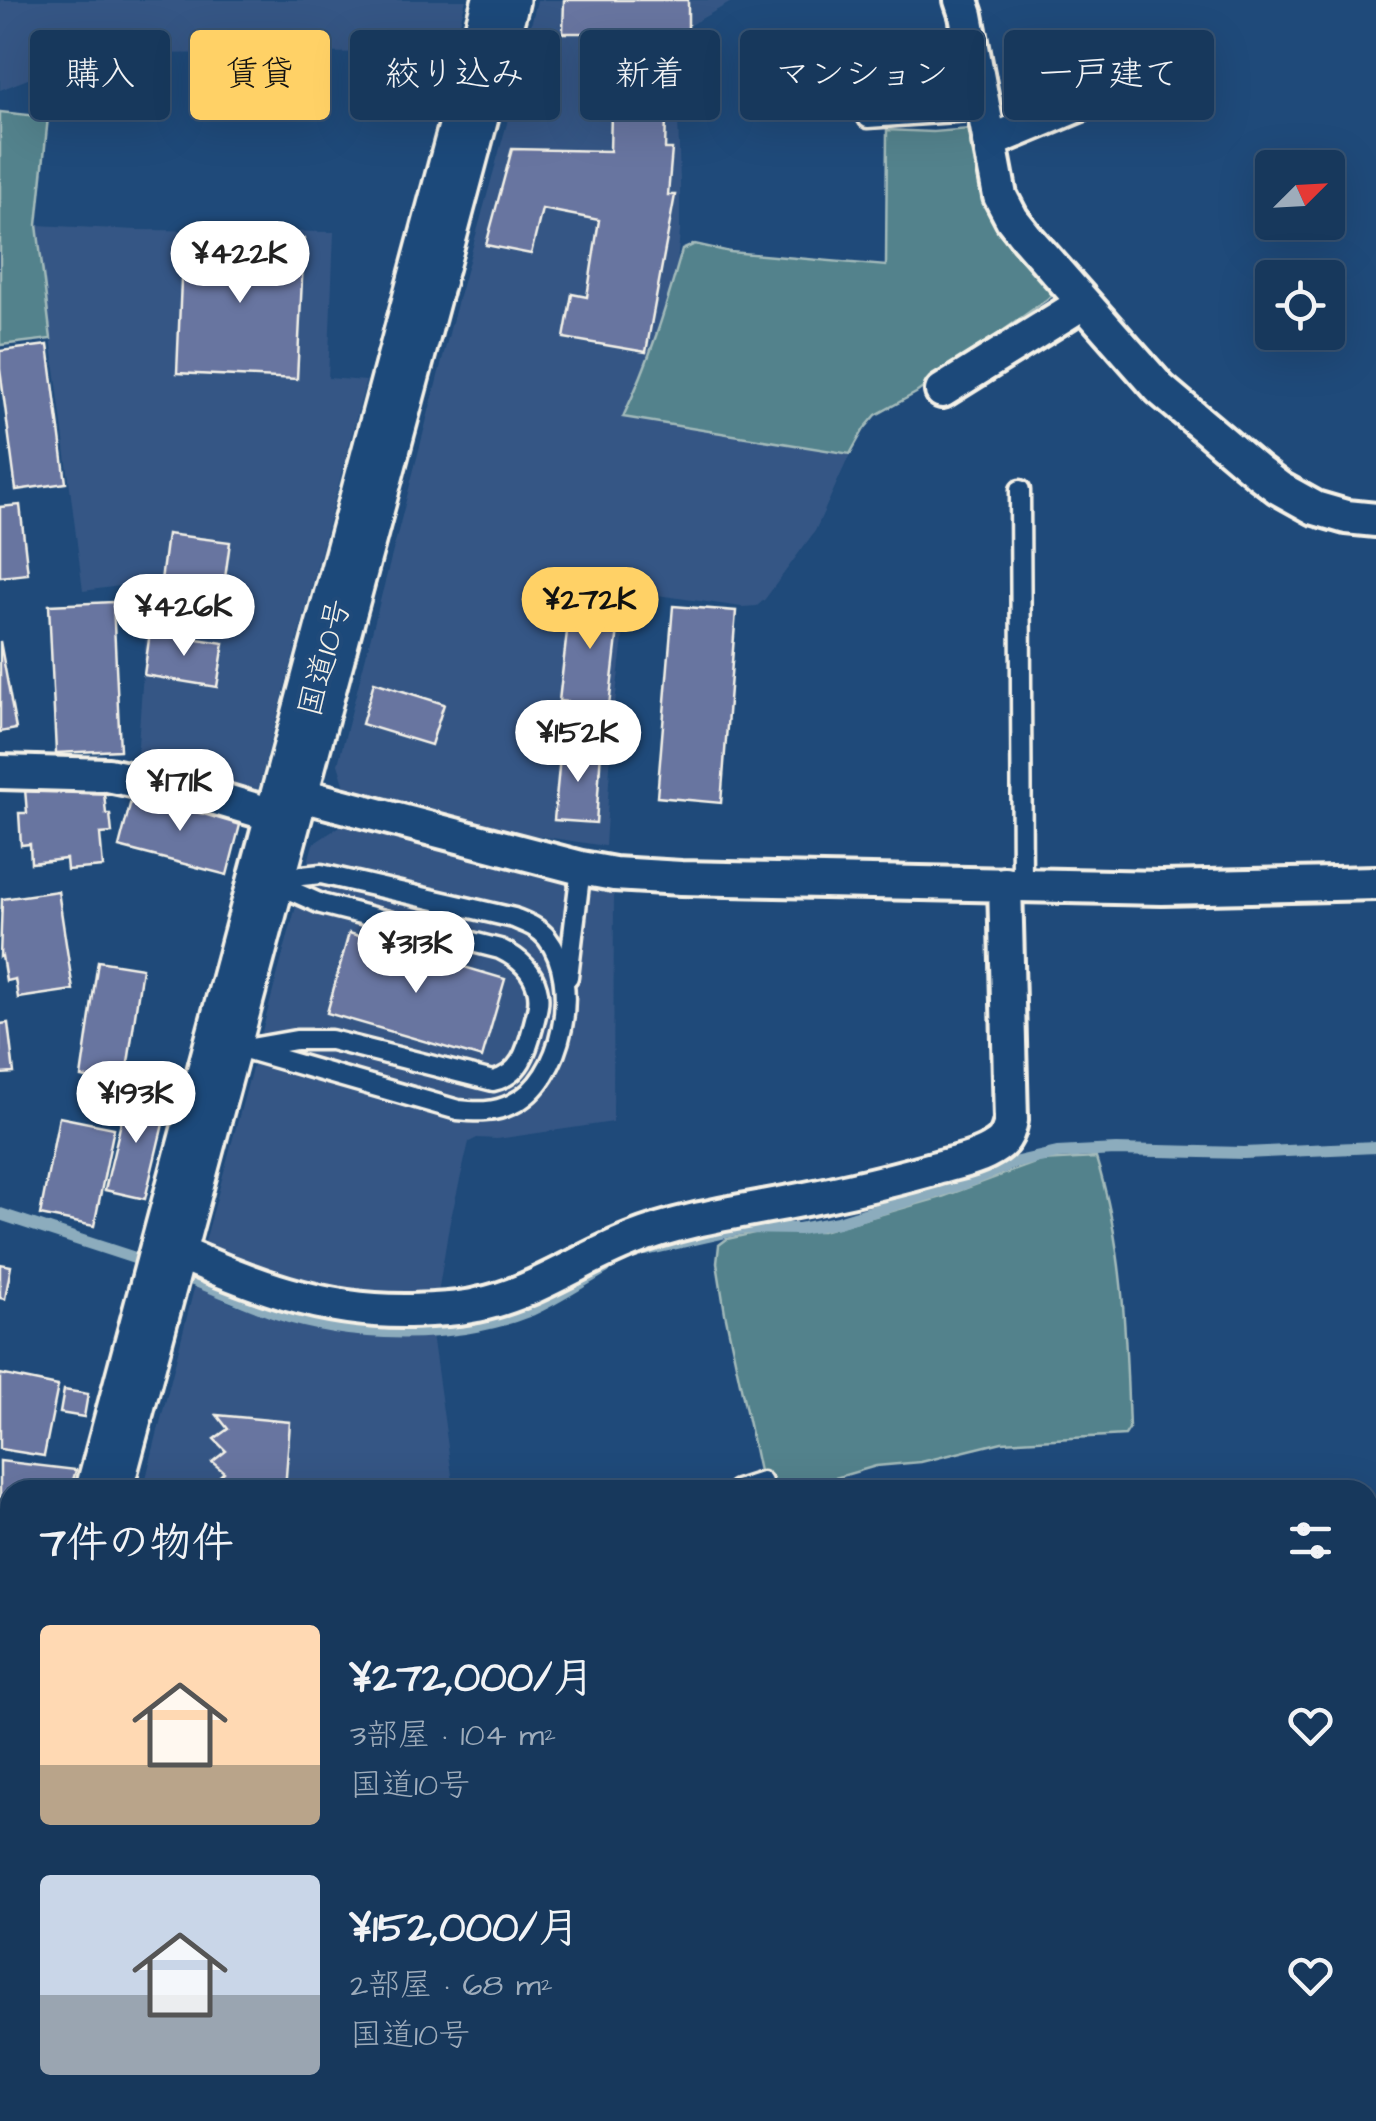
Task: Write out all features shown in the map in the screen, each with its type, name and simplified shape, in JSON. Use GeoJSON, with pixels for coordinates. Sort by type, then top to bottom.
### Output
{"type":"FeatureCollection","features":[{"type":"Feature","properties":{"kind":"highway","name":"国道10号"},"geometry":{"type":"LineString","coordinates":[[107,1480],[168,1248],[235,1046],[267,879],[500,0]]}},
{"type":"Feature","properties":{"kind":"street"},"geometry":{"type":"LineString","coordinates":[[961,0],[1000,196],[1012,219],[1170,398],[1279,488],[1332,514],[1376,520]]}},
{"type":"Feature","properties":{"kind":"street"},"geometry":{"type":"LineString","coordinates":[[986,126],[1005,120]]}},
{"type":"Feature","properties":{"kind":"street"},"geometry":{"type":"LineString","coordinates":[[942,391],[1083,303]]}},
{"type":"Feature","properties":{"kind":"street"},"geometry":{"type":"LineString","coordinates":[[0,772],[108,775],[210,796],[286,805],[614,874],[1162,888],[1376,883]]}},
{"type":"Feature","properties":{"kind":"street"},"geometry":{"type":"LineString","coordinates":[[168,1248],[268,1288],[334,1306],[410,1311],[455,1308],[493,1301],[527,1288],[664,1228],[820,1198],[988,1151],[1005,1139],[1011,1120],[1013,885]]}},
{"type":"Feature","properties":{"kind":"lane"},"geometry":{"type":"LineString","coordinates":[[898,120],[986,126]]}},
{"type":"Feature","properties":{"kind":"lane"},"geometry":{"type":"LineString","coordinates":[[1013,885],[1020,490]]}},
{"type":"Feature","properties":{"kind":"lane"},"geometry":{"type":"LineString","coordinates":[[235,1046],[458,1110],[494,1110],[511,1104],[527,1095],[553,1058],[582,868]]}},
{"type":"Feature","properties":{"kind":"lane"},"geometry":{"type":"LineString","coordinates":[[267,879],[321,874],[524,922],[547,938],[559,959],[564,1000]]}},
{"type":"Feature","properties":{"kind":"lane"},"geometry":{"type":"LineString","coordinates":[[235,1046],[331,1040],[493,1081],[506,1077],[522,1061],[538,1006],[533,977],[511,954],[321,904],[267,879]]}},
{"type":"Feature","properties":{"kind":"shaded area"},"geometry":{"type":"Polygon","coordinates":[[[0,0],[466,0],[458,30],[350,30],[350,53],[330,53],[330,30],[190,30],[190,54],[170,54],[170,30],[30,30],[30,78],[0,90],[0,0]]]}},
{"type":"Feature","properties":{"kind":"shaded area"},"geometry":{"type":"Polygon","coordinates":[[[537,0],[735,0],[687,30],[580,30],[580,120],[678,120],[677,265],[659,333],[623,416],[850,454],[815,531],[757,606],[629,591],[613,719],[605,846],[513,832],[378,798],[345,787],[338,764],[508,120],[560,120],[560,30],[530,30],[537,0]]]}},
{"type":"Feature","properties":{"kind":"shaded area"},"geometry":{"type":"Polygon","coordinates":[[[37,225],[334,232],[328,378],[366,381],[258,789],[137,760],[149,582],[83,591],[37,225]]]}},
{"type":"Feature","properties":{"kind":"shaded area"},"geometry":{"type":"Polygon","coordinates":[[[342,825],[467,858],[614,889],[613,1122],[469,1142],[437,1299],[334,1297],[203,1249],[313,844],[342,825]]]}},
{"type":"Feature","properties":{"kind":"shaded area"},"geometry":{"type":"Polygon","coordinates":[[[195,1285],[233,1304],[290,1322],[357,1333],[432,1334],[453,1480],[146,1480],[195,1285]]]}},
{"type":"Feature","properties":{"kind":"green space"},"geometry":{"type":"Polygon","coordinates":[[[0,112],[48,120],[37,225],[51,339],[0,345],[0,112]]]}},
{"type":"Feature","properties":{"kind":"green space"},"geometry":{"type":"Polygon","coordinates":[[[969,129],[988,190],[1019,251],[1053,295],[916,393],[876,415],[850,454],[623,417],[656,335],[682,250],[695,244],[730,252],[886,266],[887,130],[969,129]]]}},
{"type":"Feature","properties":{"kind":"green space"},"geometry":{"type":"Polygon","coordinates":[[[1096,1158],[1113,1225],[1122,1292],[1129,1429],[1125,1435],[1002,1442],[921,1462],[876,1466],[828,1480],[761,1480],[725,1313],[717,1263],[719,1245],[727,1239],[763,1231],[822,1231],[942,1197],[1040,1161],[1096,1158]]]}},
{"type":"Feature","properties":{"kind":"building"},"geometry":{"type":"Polygon","coordinates":[[[564,0],[688,0],[688,30],[563,33],[564,0]]]}},
{"type":"Feature","properties":{"kind":"building"},"geometry":{"type":"Polygon","coordinates":[[[611,120],[666,120],[665,149],[672,149],[668,195],[675,195],[646,352],[564,338],[572,294],[587,297],[599,220],[542,209],[531,254],[486,245],[512,149],[610,151],[611,120]]]}},
{"type":"Feature","properties":{"kind":"building"},"geometry":{"type":"Polygon","coordinates":[[[183,234],[304,239],[297,379],[177,373],[183,234]]]}},
{"type":"Feature","properties":{"kind":"building"},"geometry":{"type":"Polygon","coordinates":[[[48,345],[66,483],[16,490],[0,351],[48,345]]]}},
{"type":"Feature","properties":{"kind":"building"},"geometry":{"type":"Polygon","coordinates":[[[20,505],[28,574],[0,577],[0,507],[20,505]]]}},
{"type":"Feature","properties":{"kind":"building"},"geometry":{"type":"Polygon","coordinates":[[[167,534],[230,542],[218,629],[156,620],[167,534]]]}},
{"type":"Feature","properties":{"kind":"building"},"geometry":{"type":"Polygon","coordinates":[[[571,597],[621,603],[609,706],[559,701],[571,597]]]}},
{"type":"Feature","properties":{"kind":"building"},"geometry":{"type":"Polygon","coordinates":[[[113,602],[120,750],[56,753],[49,605],[113,602]]]}},
{"type":"Feature","properties":{"kind":"building"},"geometry":{"type":"Polygon","coordinates":[[[673,606],[736,611],[721,803],[657,797],[673,606]]]}},
{"type":"Feature","properties":{"kind":"building"},"geometry":{"type":"Polygon","coordinates":[[[150,632],[224,643],[217,687],[144,675],[150,632]]]}},
{"type":"Feature","properties":{"kind":"building"},"geometry":{"type":"Polygon","coordinates":[[[0,641],[16,729],[0,732],[0,641]]]}},
{"type":"Feature","properties":{"kind":"building"},"geometry":{"type":"Polygon","coordinates":[[[374,682],[444,704],[431,745],[362,724],[374,682]]]}},
{"type":"Feature","properties":{"kind":"building"},"geometry":{"type":"Polygon","coordinates":[[[561,746],[601,751],[596,823],[554,820],[561,746]]]}},
{"type":"Feature","properties":{"kind":"building"},"geometry":{"type":"Polygon","coordinates":[[[103,782],[112,833],[100,834],[103,867],[67,870],[66,859],[31,863],[30,844],[21,845],[19,813],[27,813],[25,789],[103,782]]]}},
{"type":"Feature","properties":{"kind":"building"},"geometry":{"type":"Polygon","coordinates":[[[133,793],[241,821],[227,875],[119,847],[133,793]]]}},
{"type":"Feature","properties":{"kind":"building"},"geometry":{"type":"Polygon","coordinates":[[[58,891],[73,990],[18,998],[15,979],[6,981],[0,957],[2,899],[58,891]]]}},
{"type":"Feature","properties":{"kind":"building"},"geometry":{"type":"Polygon","coordinates":[[[349,933],[505,979],[482,1058],[327,1013],[349,933]]]}},
{"type":"Feature","properties":{"kind":"building"},"geometry":{"type":"Polygon","coordinates":[[[98,961],[142,968],[125,1084],[81,1077],[98,961]]]}},
{"type":"Feature","properties":{"kind":"building"},"geometry":{"type":"Polygon","coordinates":[[[8,1023],[14,1073],[0,1074],[0,1024],[8,1023]]]}},
{"type":"Feature","properties":{"kind":"building"},"geometry":{"type":"Polygon","coordinates":[[[128,1093],[168,1103],[145,1199],[105,1190],[128,1093]]]}},
{"type":"Feature","properties":{"kind":"building"},"geometry":{"type":"Polygon","coordinates":[[[59,1117],[114,1128],[94,1226],[40,1215],[59,1117]]]}},
{"type":"Feature","properties":{"kind":"building"},"geometry":{"type":"Polygon","coordinates":[[[0,1264],[11,1266],[5,1299],[0,1298],[0,1264]]]}},
{"type":"Feature","properties":{"kind":"building"},"geometry":{"type":"Polygon","coordinates":[[[0,1374],[58,1386],[44,1456],[0,1449],[0,1374]]]}},
{"type":"Feature","properties":{"kind":"building"},"geometry":{"type":"Polygon","coordinates":[[[64,1390],[88,1394],[84,1417],[60,1413],[64,1390]]]}},
{"type":"Feature","properties":{"kind":"building"},"geometry":{"type":"Polygon","coordinates":[[[217,1415],[290,1422],[286,1480],[216,1480],[224,1472],[212,1462],[226,1451],[214,1439],[228,1429],[217,1415]]]}},
{"type":"Feature","properties":{"kind":"building"},"geometry":{"type":"Polygon","coordinates":[[[0,1461],[76,1470],[73,1480],[0,1480],[0,1461]]]}},
{"type":"Feature","properties":{"kind":"waterway"},"geometry":{"type":"LineString","coordinates":[[646,1250],[744,1228],[799,1229],[838,1222],[965,1183],[1013,1163],[1057,1153],[1116,1150],[1244,1153],[1376,1147]]}},
{"type":"Feature","properties":{"kind":"waterway"},"geometry":{"type":"LineString","coordinates":[[0,1214],[150,1263]]}},
{"type":"Feature","properties":{"kind":"waterway"},"geometry":{"type":"LineString","coordinates":[[173,1272],[303,1321],[402,1332],[436,1331],[501,1320],[540,1306],[605,1268]]}}]}
